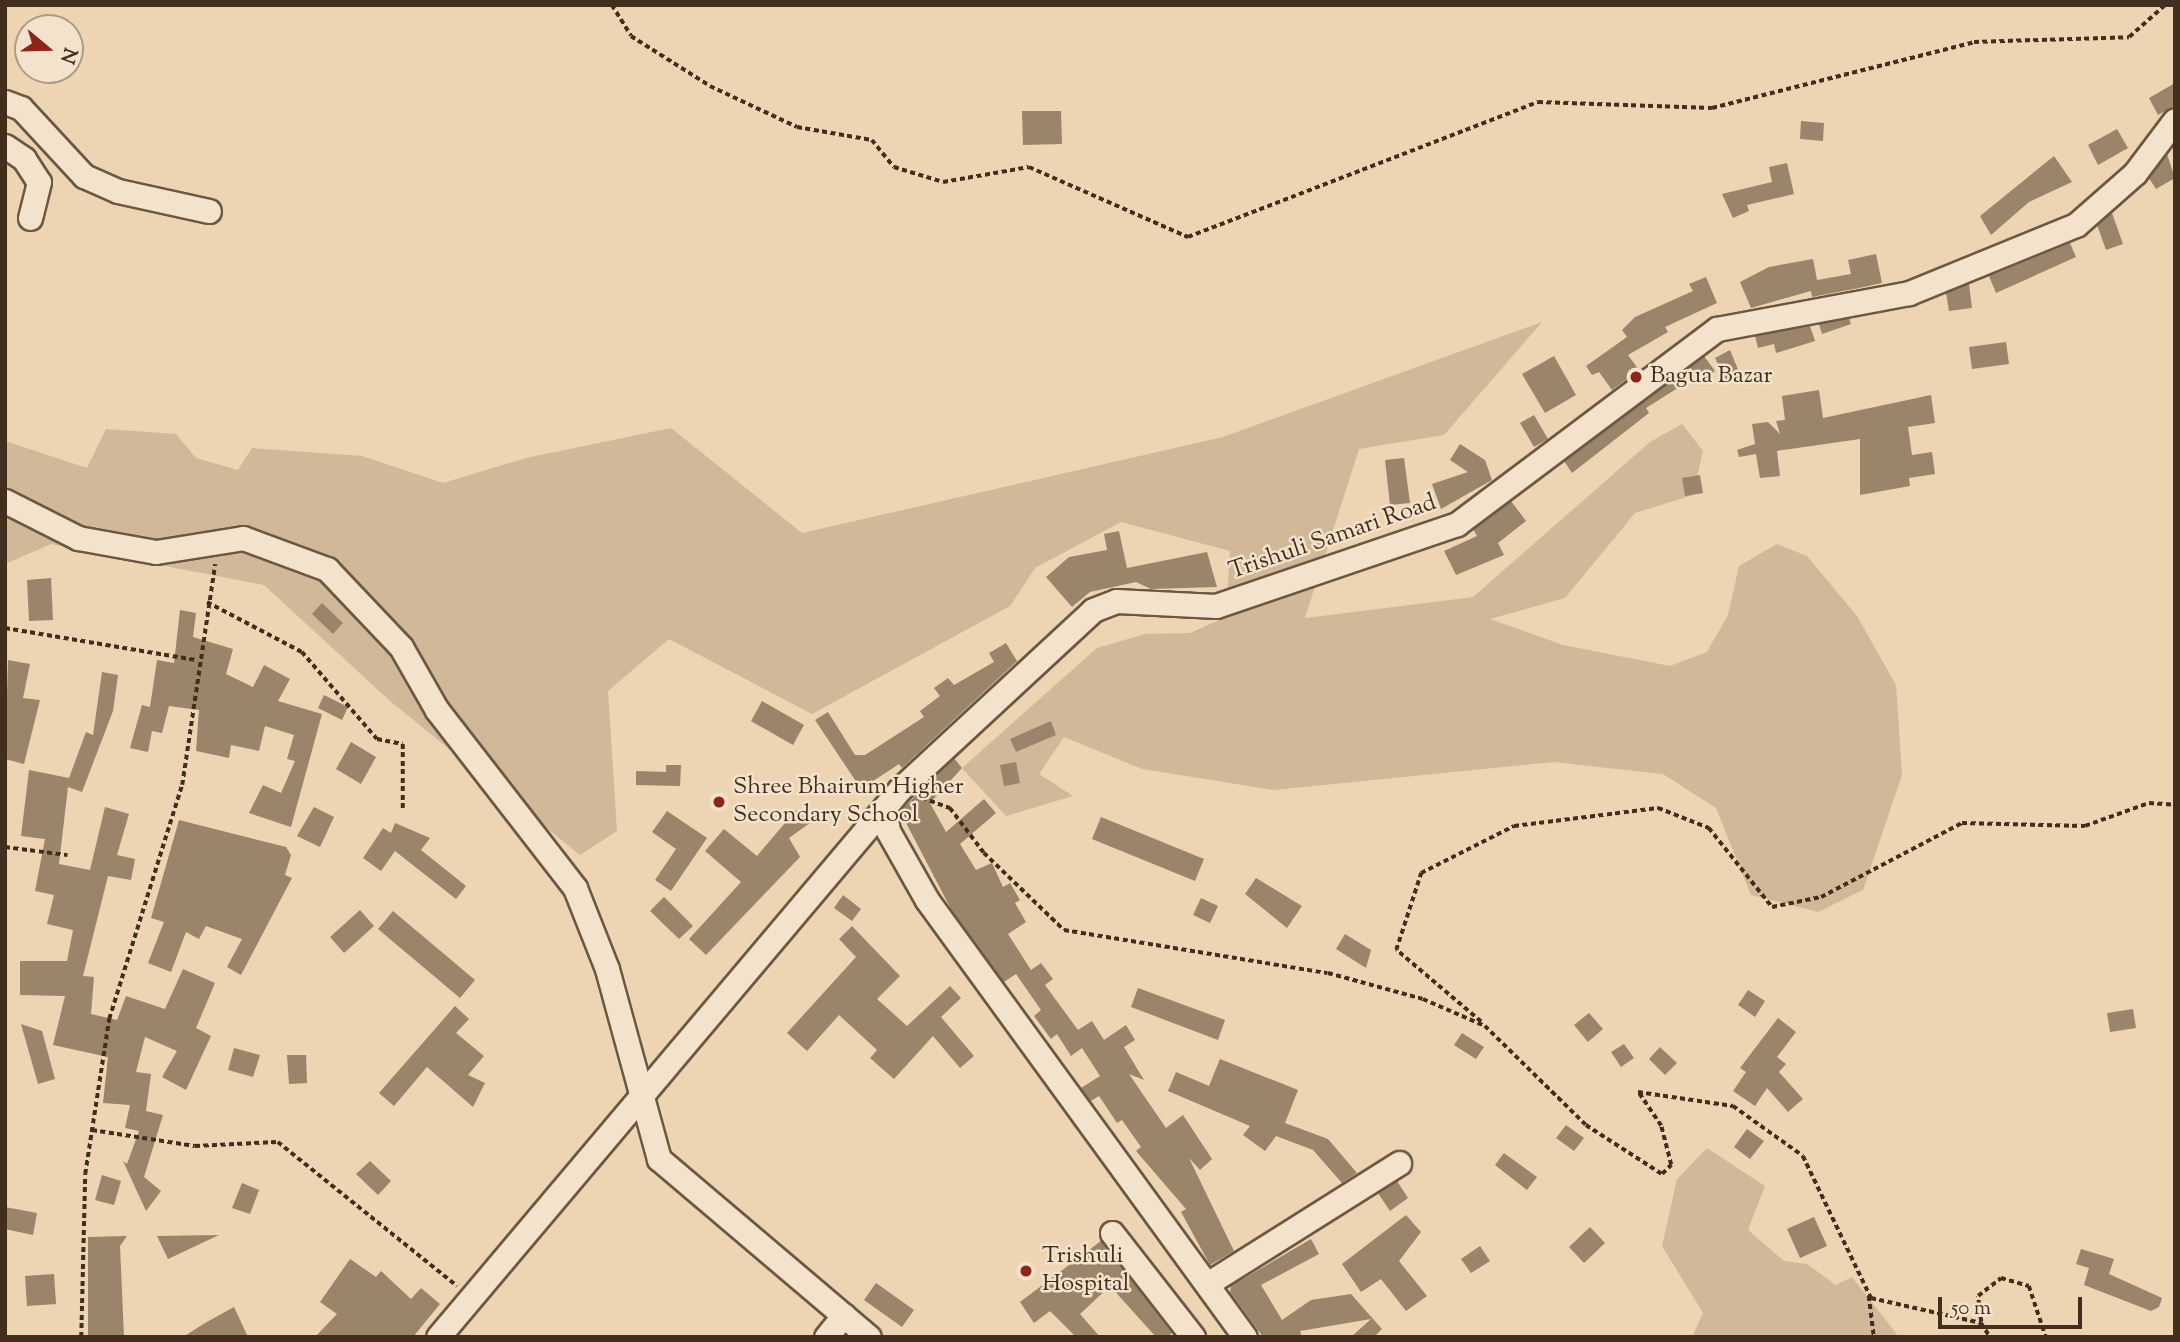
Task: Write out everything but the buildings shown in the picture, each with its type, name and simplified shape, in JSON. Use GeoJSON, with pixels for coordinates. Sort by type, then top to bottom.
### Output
{"type":"FeatureCollection","features":[{"type":"Feature","properties":{"kind":"street"},"geometry":{"type":"LineString","coordinates":[[5,102],[21,108],[84,176],[118,191],[209,211]]}},
{"type":"Feature","properties":{"kind":"street","name":"Trishuli Samari Road"},"geometry":{"type":"LineString","coordinates":[[438,1337],[644,1098],[802,899],[885,812],[900,789],[1093,610],[1116,601],[1216,606],[1457,524],[1717,330],[1909,293],[2076,225],[2135,173],[2175,120]]}},
{"type":"Feature","properties":{"kind":"street"},"geometry":{"type":"LineString","coordinates":[[5,146],[24,159],[38,182],[30,218]]}},
{"type":"Feature","properties":{"kind":"street"},"geometry":{"type":"LineString","coordinates":[[5,501],[78,538],[156,552],[243,538],[327,569],[401,647],[437,710],[575,888],[607,969],[659,1159],[869,1337]]}},
{"type":"Feature","properties":{"kind":"street"},"geometry":{"type":"LineString","coordinates":[[885,812],[888,831],[927,900],[1208,1284],[1240,1336]]}},
{"type":"Feature","properties":{"kind":"street"},"geometry":{"type":"LineString","coordinates":[[1208,1284],[1399,1163]]}},
{"type":"Feature","properties":{"kind":"street"},"geometry":{"type":"LineString","coordinates":[[1112,1233],[1193,1337]]}},
{"type":"Feature","properties":{"kind":"street"},"geometry":{"type":"LineString","coordinates":[[826,1337],[844,1315]]}},
{"type":"Feature","properties":{"kind":"path"},"geometry":{"type":"LineString","coordinates":[[612,5],[631,36],[710,86],[797,127],[872,140],[894,167],[943,182],[1029,167],[1188,237],[1538,102],[1712,108],[1974,42],[2129,37],[2165,5]]}},
{"type":"Feature","properties":{"kind":"path"},"geometry":{"type":"LineString","coordinates":[[81,1337],[79,1256],[92,1130],[109,1019],[182,785],[197,660],[220,542]]}},
{"type":"Feature","properties":{"kind":"path"},"geometry":{"type":"LineString","coordinates":[[207,602],[302,652],[377,739],[403,744],[403,810]]}},
{"type":"Feature","properties":{"kind":"path"},"geometry":{"type":"LineString","coordinates":[[5,628],[197,660]]}},
{"type":"Feature","properties":{"kind":"path"},"geometry":{"type":"LineString","coordinates":[[900,789],[950,808],[984,853],[1065,930],[1328,973],[1423,999],[1485,1026]]}},
{"type":"Feature","properties":{"kind":"path"},"geometry":{"type":"LineString","coordinates":[[1874,1337],[1869,1294],[1803,1156],[1762,1122],[1733,1106],[1638,1093],[1661,1126],[1671,1165],[1662,1174],[1586,1125],[1485,1026],[1396,950],[1421,873],[1514,826],[1658,808],[1709,828],[1772,907],[1821,897],[1962,823],[2085,826],[2149,803],[2175,805]]}},
{"type":"Feature","properties":{"kind":"path"},"geometry":{"type":"LineString","coordinates":[[5,847],[67,855]]}},
{"type":"Feature","properties":{"kind":"path"},"geometry":{"type":"LineString","coordinates":[[92,1130],[195,1146],[278,1142],[472,1299]]}},
{"type":"Feature","properties":{"kind":"path"},"geometry":{"type":"LineString","coordinates":[[1990,1337],[1981,1323],[1978,1296],[2001,1278],[2029,1286],[2046,1337]]}},
{"type":"Feature","properties":{"kind":"path"},"geometry":{"type":"LineString","coordinates":[[1869,1294],[1981,1323]]}},
{"type":"Feature","properties":{"kind":"shaded area"},"geometry":{"type":"Polygon","coordinates":[[[1542,322],[1444,435],[1359,449],[1305,618],[1473,597],[1650,442],[1682,424],[1703,451],[1693,495],[1635,513],[1565,598],[1490,619],[1563,645],[1670,666],[1707,652],[1728,615],[1739,566],[1777,544],[1807,556],[1857,616],[1896,685],[1902,775],[1863,890],[1818,912],[1751,895],[1716,808],[1663,774],[1553,762],[1274,790],[1142,769],[1064,737],[1039,774],[1073,796],[1006,816],[962,768],[1097,648],[1145,634],[1190,633],[1226,617],[1230,551],[1121,522],[1035,568],[1010,606],[812,714],[669,639],[608,691],[617,831],[580,855],[390,701],[264,585],[51,544],[5,564],[5,441],[87,468],[106,429],[176,434],[196,458],[238,470],[252,448],[362,456],[443,483],[526,458],[671,428],[802,533],[1223,437],[1542,322]]]}},
{"type":"Feature","properties":{"kind":"shaded area"},"geometry":{"type":"Polygon","coordinates":[[[1707,1148],[1765,1186],[1748,1230],[1784,1261],[1807,1264],[1836,1285],[1852,1277],[1899,1337],[1692,1337],[1703,1313],[1662,1246],[1677,1179],[1707,1148]]]}},
{"type":"Feature","properties":{"kind":"place","name":"Bagua Bazar"},"geometry":{"type":"Point","coordinates":[1636,377]}},
{"type":"Feature","properties":{"kind":"place","name":"Shree Bhairum Higher Secondary School"},"geometry":{"type":"Point","coordinates":[719,802]}},
{"type":"Feature","properties":{"kind":"place","name":"Trishuli Hospital"},"geometry":{"type":"Point","coordinates":[1026,1271]}}]}
